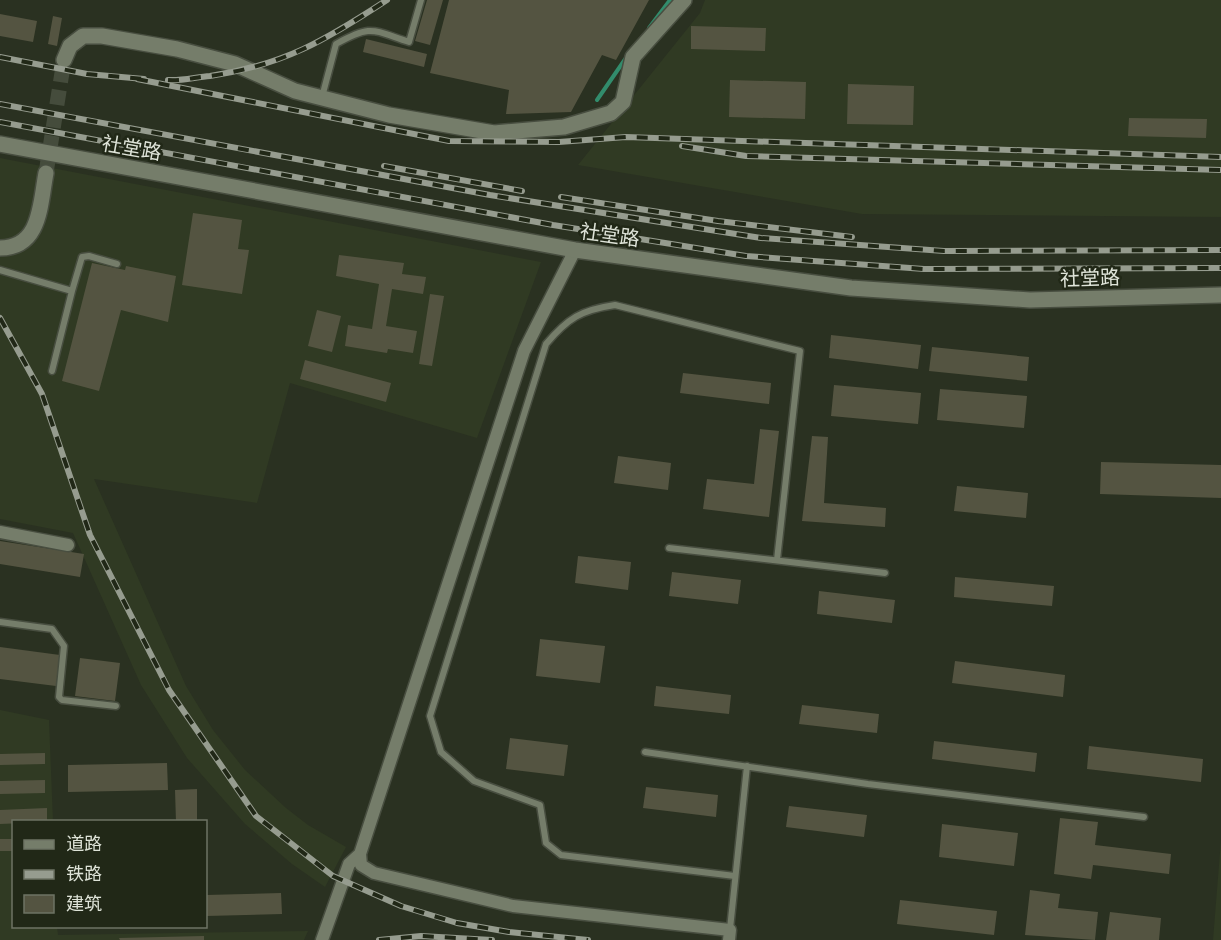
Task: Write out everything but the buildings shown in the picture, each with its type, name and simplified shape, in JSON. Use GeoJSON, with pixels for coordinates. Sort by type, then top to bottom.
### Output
{"type":"FeatureCollection","features":[{"type":"Feature","properties":{"kind":"street"},"geometry":{"type":"LineString","coordinates":[[64,60],[70,46],[83,36],[102,36],[177,49],[235,64],[295,91],[389,115],[494,133],[564,127],[611,113],[623,102],[633,57],[684,0]]}},
{"type":"Feature","properties":{"kind":"street","name":"社堂路"},"geometry":{"type":"LineString","coordinates":[[0,144],[575,250],[852,288],[1030,300],[1221,295]]}},
{"type":"Feature","properties":{"kind":"street"},"geometry":{"type":"LineString","coordinates":[[0,248],[11,248],[30,236],[37,224],[46,173]]}},
{"type":"Feature","properties":{"kind":"street"},"geometry":{"type":"LineString","coordinates":[[575,250],[524,351],[360,854],[361,865],[374,873],[513,906],[729,935]]}},
{"type":"Feature","properties":{"kind":"street"},"geometry":{"type":"LineString","coordinates":[[0,532],[68,545]]}},
{"type":"Feature","properties":{"kind":"street"},"geometry":{"type":"LineString","coordinates":[[322,940],[349,864],[360,854]]}},
{"type":"Feature","properties":{"kind":"lane"},"geometry":{"type":"LineString","coordinates":[[322,98],[336,44],[361,30],[373,31],[409,42],[421,0]]}},
{"type":"Feature","properties":{"kind":"lane"},"geometry":{"type":"LineString","coordinates":[[52,371],[82,257],[89,256],[117,264]]}},
{"type":"Feature","properties":{"kind":"lane"},"geometry":{"type":"LineString","coordinates":[[0,270],[72,291]]}},
{"type":"Feature","properties":{"kind":"lane"},"geometry":{"type":"LineString","coordinates":[[735,876],[561,855],[546,843],[540,805],[474,781],[441,753],[430,716],[546,344],[563,323],[588,309],[615,305],[800,351],[777,560]]}},
{"type":"Feature","properties":{"kind":"lane"},"geometry":{"type":"LineString","coordinates":[[669,548],[885,573]]}},
{"type":"Feature","properties":{"kind":"lane"},"geometry":{"type":"LineString","coordinates":[[0,622],[52,629],[62,640],[64,646],[58,697],[62,700],[116,706]]}},
{"type":"Feature","properties":{"kind":"lane"},"geometry":{"type":"LineString","coordinates":[[645,752],[868,784],[1144,817]]}},
{"type":"Feature","properties":{"kind":"lane"},"geometry":{"type":"LineString","coordinates":[[729,935],[747,766]]}},
{"type":"Feature","properties":{"kind":"shaded area"},"geometry":{"type":"Polygon","coordinates":[[[705,0],[1221,0],[1221,217],[862,214],[578,165],[700,13],[705,0]]]}},
{"type":"Feature","properties":{"kind":"shaded area"},"geometry":{"type":"Polygon","coordinates":[[[0,158],[541,262],[477,438],[290,383],[257,503],[94,479],[186,686],[213,730],[245,770],[286,808],[308,825],[346,847],[325,887],[292,864],[245,824],[187,758],[141,685],[73,533],[0,519],[0,158]]]}},
{"type":"Feature","properties":{"kind":"shaded area"},"geometry":{"type":"Polygon","coordinates":[[[0,710],[49,720],[53,820],[12,820],[12,928],[57,928],[58,935],[308,931],[304,940],[0,940],[0,710]]]}},
{"type":"Feature","properties":{"kind":"shaded area"},"geometry":{"type":"Polygon","coordinates":[[[1221,840],[1221,940],[1213,940],[1221,840]]]}},
{"type":"Feature","properties":{"kind":"waterway"},"geometry":{"type":"LineString","coordinates":[[649,28],[670,0]]}},
{"type":"Feature","properties":{"kind":"waterway"},"geometry":{"type":"LineString","coordinates":[[597,100],[628,55]]}},
{"type":"Feature","properties":{"kind":"tunnel"},"geometry":{"type":"LineString","coordinates":[[46,173],[64,60]]}},
{"type":"Feature","properties":{"kind":"railway"},"geometry":{"type":"LineString","coordinates":[[168,80],[236,71],[282,58],[324,39],[387,0]]}},
{"type":"Feature","properties":{"kind":"railway"},"geometry":{"type":"LineString","coordinates":[[0,57],[87,74],[144,79]]}},
{"type":"Feature","properties":{"kind":"railway"},"geometry":{"type":"LineString","coordinates":[[137,79],[449,141],[559,142],[626,137],[1221,157]]}},
{"type":"Feature","properties":{"kind":"railway"},"geometry":{"type":"LineString","coordinates":[[0,104],[490,195],[761,238],[944,251],[1221,250]]}},
{"type":"Feature","properties":{"kind":"railway"},"geometry":{"type":"LineString","coordinates":[[0,122],[553,225],[746,256],[924,269],[1221,268]]}},
{"type":"Feature","properties":{"kind":"railway"},"geometry":{"type":"LineString","coordinates":[[682,146],[746,156],[1221,170]]}},
{"type":"Feature","properties":{"kind":"railway"},"geometry":{"type":"LineString","coordinates":[[384,166],[522,191]]}},
{"type":"Feature","properties":{"kind":"railway"},"geometry":{"type":"LineString","coordinates":[[561,197],[718,221],[852,237]]}},
{"type":"Feature","properties":{"kind":"railway"},"geometry":{"type":"LineString","coordinates":[[0,318],[42,394],[90,535],[169,690],[256,816],[333,876],[401,906],[457,923],[509,932],[588,940]]}},
{"type":"Feature","properties":{"kind":"railway"},"geometry":{"type":"LineString","coordinates":[[379,940],[421,936],[492,940]]}}]}
